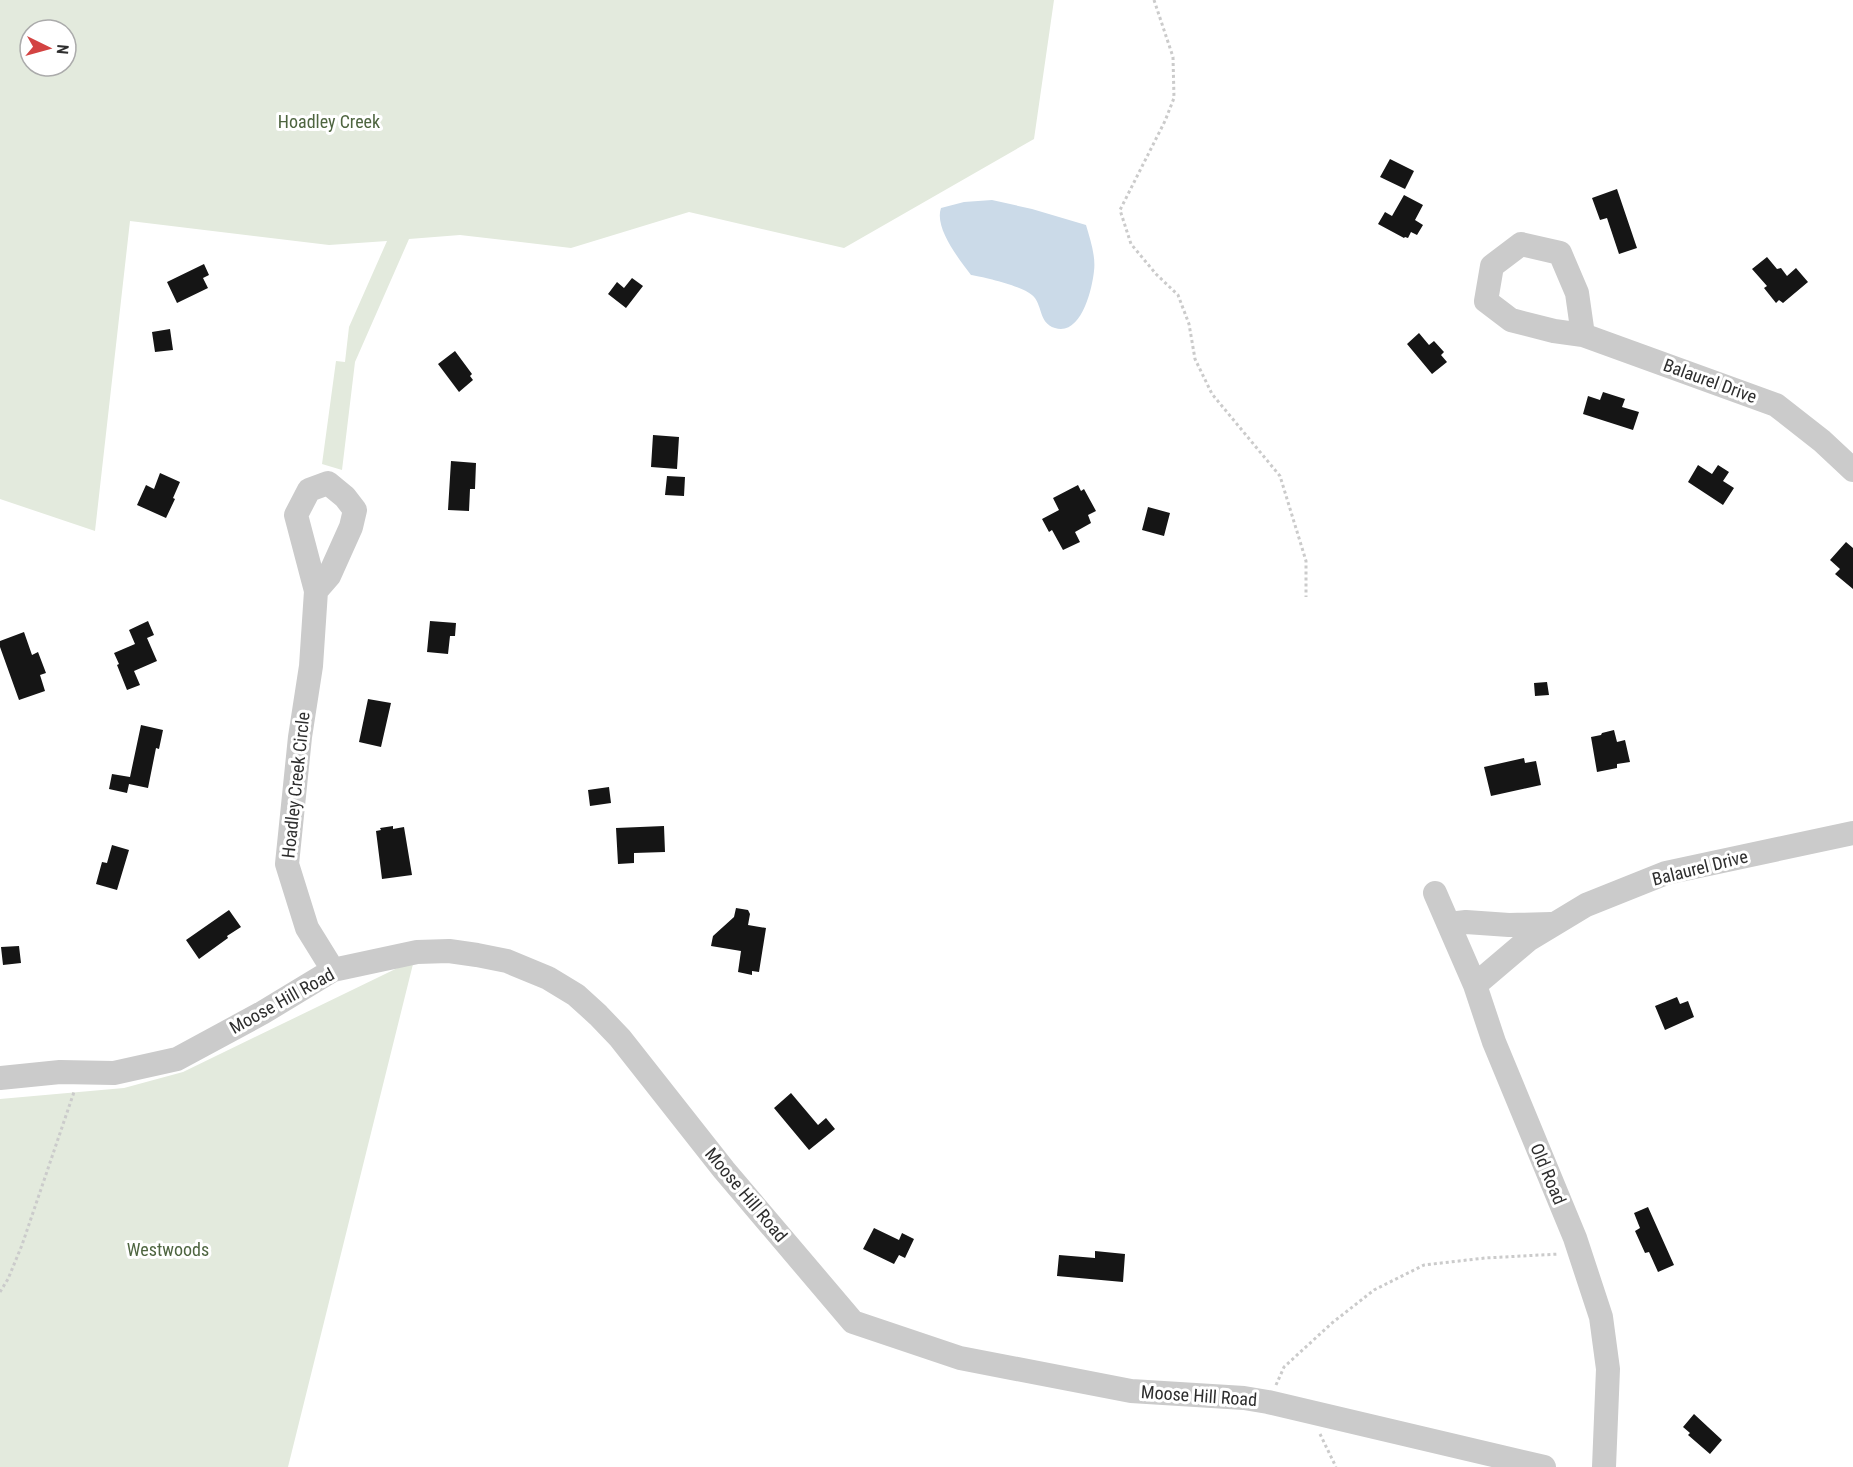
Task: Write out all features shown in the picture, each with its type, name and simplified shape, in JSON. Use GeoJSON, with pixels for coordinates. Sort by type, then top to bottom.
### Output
{"type":"FeatureCollection","features":[{"type":"Feature","properties":{"kind":"street","name":"Balaurel Drive"},"geometry":{"type":"LineString","coordinates":[[1583,335],[1576,293],[1560,253],[1521,244],[1492,266],[1486,301],[1511,320],[1554,331],[1583,335],[1776,405],[1822,441],[1853,471]]}},
{"type":"Feature","properties":{"kind":"street","name":"Hoadley Creek Circle"},"geometry":{"type":"LineString","coordinates":[[316,591],[310,666],[286,864],[307,928],[333,970]]}},
{"type":"Feature","properties":{"kind":"street","name":"Balaurel Drive"},"geometry":{"type":"LineString","coordinates":[[1475,985],[1528,940],[1586,905],[1666,873],[1853,833]]}},
{"type":"Feature","properties":{"kind":"street","name":"Old Road"},"geometry":{"type":"LineString","coordinates":[[1435,893],[1475,985],[1494,1042],[1575,1238],[1601,1317],[1608,1369],[1604,1467]]}},
{"type":"Feature","properties":{"kind":"street","name":"Balaurel Drive"},"geometry":{"type":"LineString","coordinates":[[1449,924],[1466,922],[1509,925],[1554,924]]}},
{"type":"Feature","properties":{"kind":"street","name":"Moose Hill Road"},"geometry":{"type":"LineString","coordinates":[[0,1078],[60,1072],[114,1073],[177,1059],[333,970],[417,952],[449,951],[507,961],[548,978],[576,995],[620,1038],[724,1170],[853,1322],[960,1358],[1131,1391],[1268,1401],[1544,1467]]}},
{"type":"Feature","properties":{"kind":"path"},"geometry":{"type":"LineString","coordinates":[[1154,0],[1173,57],[1174,98],[1166,120],[1120,210],[1131,244],[1156,274],[1178,295],[1189,324],[1195,359],[1212,394],[1280,476],[1306,561],[1306,597]]}},
{"type":"Feature","properties":{"kind":"path"},"geometry":{"type":"LineString","coordinates":[[0,1292],[22,1245],[80,1073]]}},
{"type":"Feature","properties":{"kind":"path"},"geometry":{"type":"LineString","coordinates":[[1268,1401],[1284,1366],[1332,1323],[1374,1290],[1425,1265],[1485,1258],[1560,1254],[1575,1238]]}},
{"type":"Feature","properties":{"kind":"path"},"geometry":{"type":"LineString","coordinates":[[1311,1412],[1336,1467]]}},
{"type":"Feature","properties":{"kind":"green space","name":"Hoadley Creek"},"geometry":{"type":"Polygon","coordinates":[[[0,0],[1054,0],[1034,139],[844,248],[689,212],[571,248],[460,235],[409,239],[355,362],[342,470],[322,464],[336,361],[345,362],[349,327],[387,241],[329,245],[130,221],[95,531],[0,499],[0,0]]]}},
{"type":"Feature","properties":{"kind":"green space","name":"Westwoods"},"geometry":{"type":"Polygon","coordinates":[[[414,960],[288,1467],[0,1467],[0,1099],[124,1088],[183,1072],[414,960]]]}},
{"type":"Feature","properties":{"kind":"water"},"geometry":{"type":"Polygon","coordinates":[[[992,200],[1086,225],[1091,242],[1094,271],[1084,310],[1072,325],[1064,329],[1050,326],[1043,318],[1038,303],[1032,295],[1012,285],[971,275],[954,252],[941,225],[941,208],[964,202],[992,200]]]}},
{"type":"Feature","properties":{"kind":"building"},"geometry":{"type":"Polygon","coordinates":[[[1390,159],[1414,171],[1405,189],[1380,177],[1390,159]]]}},
{"type":"Feature","properties":{"kind":"building"},"geometry":{"type":"Polygon","coordinates":[[[1617,189],[1637,248],[1619,254],[1607,218],[1600,220],[1592,198],[1617,189]]]}},
{"type":"Feature","properties":{"kind":"building"},"geometry":{"type":"Polygon","coordinates":[[[1404,195],[1423,205],[1415,220],[1423,225],[1417,235],[1411,232],[1408,238],[1378,224],[1385,212],[1392,216],[1404,195]]]}},
{"type":"Feature","properties":{"kind":"building"},"geometry":{"type":"Polygon","coordinates":[[[1767,257],[1777,269],[1781,268],[1787,276],[1796,268],[1808,282],[1783,303],[1779,300],[1776,303],[1764,288],[1767,286],[1752,269],[1767,257]]]}},
{"type":"Feature","properties":{"kind":"building"},"geometry":{"type":"Polygon","coordinates":[[[204,264],[209,275],[203,278],[208,288],[177,303],[167,282],[204,264]]]}},
{"type":"Feature","properties":{"kind":"building"},"geometry":{"type":"Polygon","coordinates":[[[632,278],[643,286],[626,308],[608,294],[617,282],[624,288],[632,278]]]}},
{"type":"Feature","properties":{"kind":"building"},"geometry":{"type":"Polygon","coordinates":[[[170,329],[173,350],[155,352],[152,332],[170,329]]]}},
{"type":"Feature","properties":{"kind":"building"},"geometry":{"type":"Polygon","coordinates":[[[1419,333],[1429,345],[1434,341],[1444,352],[1441,355],[1447,362],[1432,374],[1407,344],[1419,333]]]}},
{"type":"Feature","properties":{"kind":"building"},"geometry":{"type":"Polygon","coordinates":[[[455,351],[472,374],[470,376],[473,380],[459,392],[438,364],[455,351]]]}},
{"type":"Feature","properties":{"kind":"building"},"geometry":{"type":"Polygon","coordinates":[[[1603,392],[1625,399],[1622,407],[1639,412],[1633,430],[1583,414],[1588,396],[1600,400],[1603,392]]]}},
{"type":"Feature","properties":{"kind":"building"},"geometry":{"type":"Polygon","coordinates":[[[653,435],[679,437],[677,469],[651,467],[653,435]]]}},
{"type":"Feature","properties":{"kind":"building"},"geometry":{"type":"Polygon","coordinates":[[[451,461],[476,463],[475,489],[470,489],[469,511],[448,510],[451,461]]]}},
{"type":"Feature","properties":{"kind":"building"},"geometry":{"type":"Polygon","coordinates":[[[1698,465],[1712,474],[1718,465],[1729,472],[1723,481],[1734,488],[1723,505],[1688,482],[1698,465]]]}},
{"type":"Feature","properties":{"kind":"building"},"geometry":{"type":"Polygon","coordinates":[[[160,473],[180,482],[166,518],[137,505],[146,485],[154,489],[160,473]]]}},
{"type":"Feature","properties":{"kind":"building"},"geometry":{"type":"Polygon","coordinates":[[[667,476],[685,477],[684,496],[665,495],[667,476]]]}},
{"type":"Feature","properties":{"kind":"building"},"geometry":{"type":"Polygon","coordinates":[[[1078,485],[1081,491],[1084,489],[1096,511],[1088,515],[1091,523],[1075,532],[1080,542],[1063,550],[1052,530],[1049,532],[1042,519],[1059,510],[1053,498],[1078,485]]]}},
{"type":"Feature","properties":{"kind":"building"},"geometry":{"type":"Polygon","coordinates":[[[1148,507],[1170,513],[1164,536],[1142,530],[1148,507]]]}},
{"type":"Feature","properties":{"kind":"building"},"geometry":{"type":"Polygon","coordinates":[[[1846,542],[1853,548],[1853,589],[1835,574],[1840,569],[1830,560],[1846,542]]]}},
{"type":"Feature","properties":{"kind":"building"},"geometry":{"type":"Polygon","coordinates":[[[148,621],[154,635],[147,638],[157,661],[134,671],[140,685],[127,690],[114,653],[135,644],[129,630],[148,621]]]}},
{"type":"Feature","properties":{"kind":"building"},"geometry":{"type":"Polygon","coordinates":[[[430,621],[456,623],[455,636],[450,636],[448,654],[427,652],[430,621]]]}},
{"type":"Feature","properties":{"kind":"building"},"geometry":{"type":"Polygon","coordinates":[[[24,632],[32,655],[38,652],[46,673],[40,675],[45,691],[19,700],[0,647],[0,641],[24,632]]]}},
{"type":"Feature","properties":{"kind":"building"},"geometry":{"type":"Polygon","coordinates":[[[1547,682],[1549,695],[1535,696],[1534,683],[1547,682]]]}},
{"type":"Feature","properties":{"kind":"building"},"geometry":{"type":"Polygon","coordinates":[[[368,699],[391,703],[381,747],[359,742],[368,699]]]}},
{"type":"Feature","properties":{"kind":"building"},"geometry":{"type":"Polygon","coordinates":[[[141,725],[163,730],[159,749],[156,748],[148,788],[129,784],[127,793],[109,789],[112,774],[130,777],[141,725]]]}},
{"type":"Feature","properties":{"kind":"building"},"geometry":{"type":"Polygon","coordinates":[[[1614,730],[1617,742],[1625,740],[1630,762],[1617,764],[1617,768],[1597,772],[1591,737],[1614,730]]]}},
{"type":"Feature","properties":{"kind":"building"},"geometry":{"type":"Polygon","coordinates":[[[1524,758],[1525,763],[1536,761],[1541,785],[1491,796],[1484,767],[1524,758]]]}},
{"type":"Feature","properties":{"kind":"building"},"geometry":{"type":"Polygon","coordinates":[[[609,787],[611,803],[590,806],[588,790],[609,787]]]}},
{"type":"Feature","properties":{"kind":"building"},"geometry":{"type":"Polygon","coordinates":[[[393,826],[393,829],[404,827],[412,875],[382,879],[376,831],[393,826]]]}},
{"type":"Feature","properties":{"kind":"building"},"geometry":{"type":"Polygon","coordinates":[[[664,826],[665,852],[634,853],[634,863],[618,864],[616,828],[664,826]]]}},
{"type":"Feature","properties":{"kind":"building"},"geometry":{"type":"Polygon","coordinates":[[[112,845],[129,850],[117,890],[96,884],[102,862],[107,863],[112,845]]]}},
{"type":"Feature","properties":{"kind":"building"},"geometry":{"type":"Polygon","coordinates":[[[736,908],[748,910],[750,914],[748,925],[766,928],[759,972],[752,971],[752,975],[738,972],[741,951],[711,946],[713,936],[734,917],[736,908]]]}},
{"type":"Feature","properties":{"kind":"building"},"geometry":{"type":"Polygon","coordinates":[[[229,910],[241,927],[199,959],[186,940],[229,910]]]}},
{"type":"Feature","properties":{"kind":"building"},"geometry":{"type":"Polygon","coordinates":[[[19,946],[21,963],[3,965],[1,947],[19,946]]]}},
{"type":"Feature","properties":{"kind":"building"},"geometry":{"type":"Polygon","coordinates":[[[1677,997],[1680,1004],[1688,1001],[1694,1017],[1665,1030],[1655,1006],[1677,997]]]}},
{"type":"Feature","properties":{"kind":"building"},"geometry":{"type":"Polygon","coordinates":[[[791,1093],[818,1125],[826,1118],[835,1129],[809,1150],[774,1108],[791,1093]]]}},
{"type":"Feature","properties":{"kind":"building"},"geometry":{"type":"Polygon","coordinates":[[[1648,1207],[1674,1265],[1658,1272],[1649,1252],[1645,1253],[1635,1231],[1640,1228],[1634,1213],[1648,1207]]]}},
{"type":"Feature","properties":{"kind":"building"},"geometry":{"type":"Polygon","coordinates":[[[874,1228],[899,1240],[902,1233],[914,1239],[905,1258],[899,1255],[894,1264],[863,1249],[874,1228]]]}},
{"type":"Feature","properties":{"kind":"building"},"geometry":{"type":"Polygon","coordinates":[[[1095,1251],[1125,1254],[1123,1282],[1057,1276],[1059,1255],[1095,1258],[1095,1251]]]}},
{"type":"Feature","properties":{"kind":"building"},"geometry":{"type":"Polygon","coordinates":[[[1694,1414],[1722,1440],[1710,1454],[1688,1435],[1690,1433],[1683,1427],[1694,1414]]]}}]}
